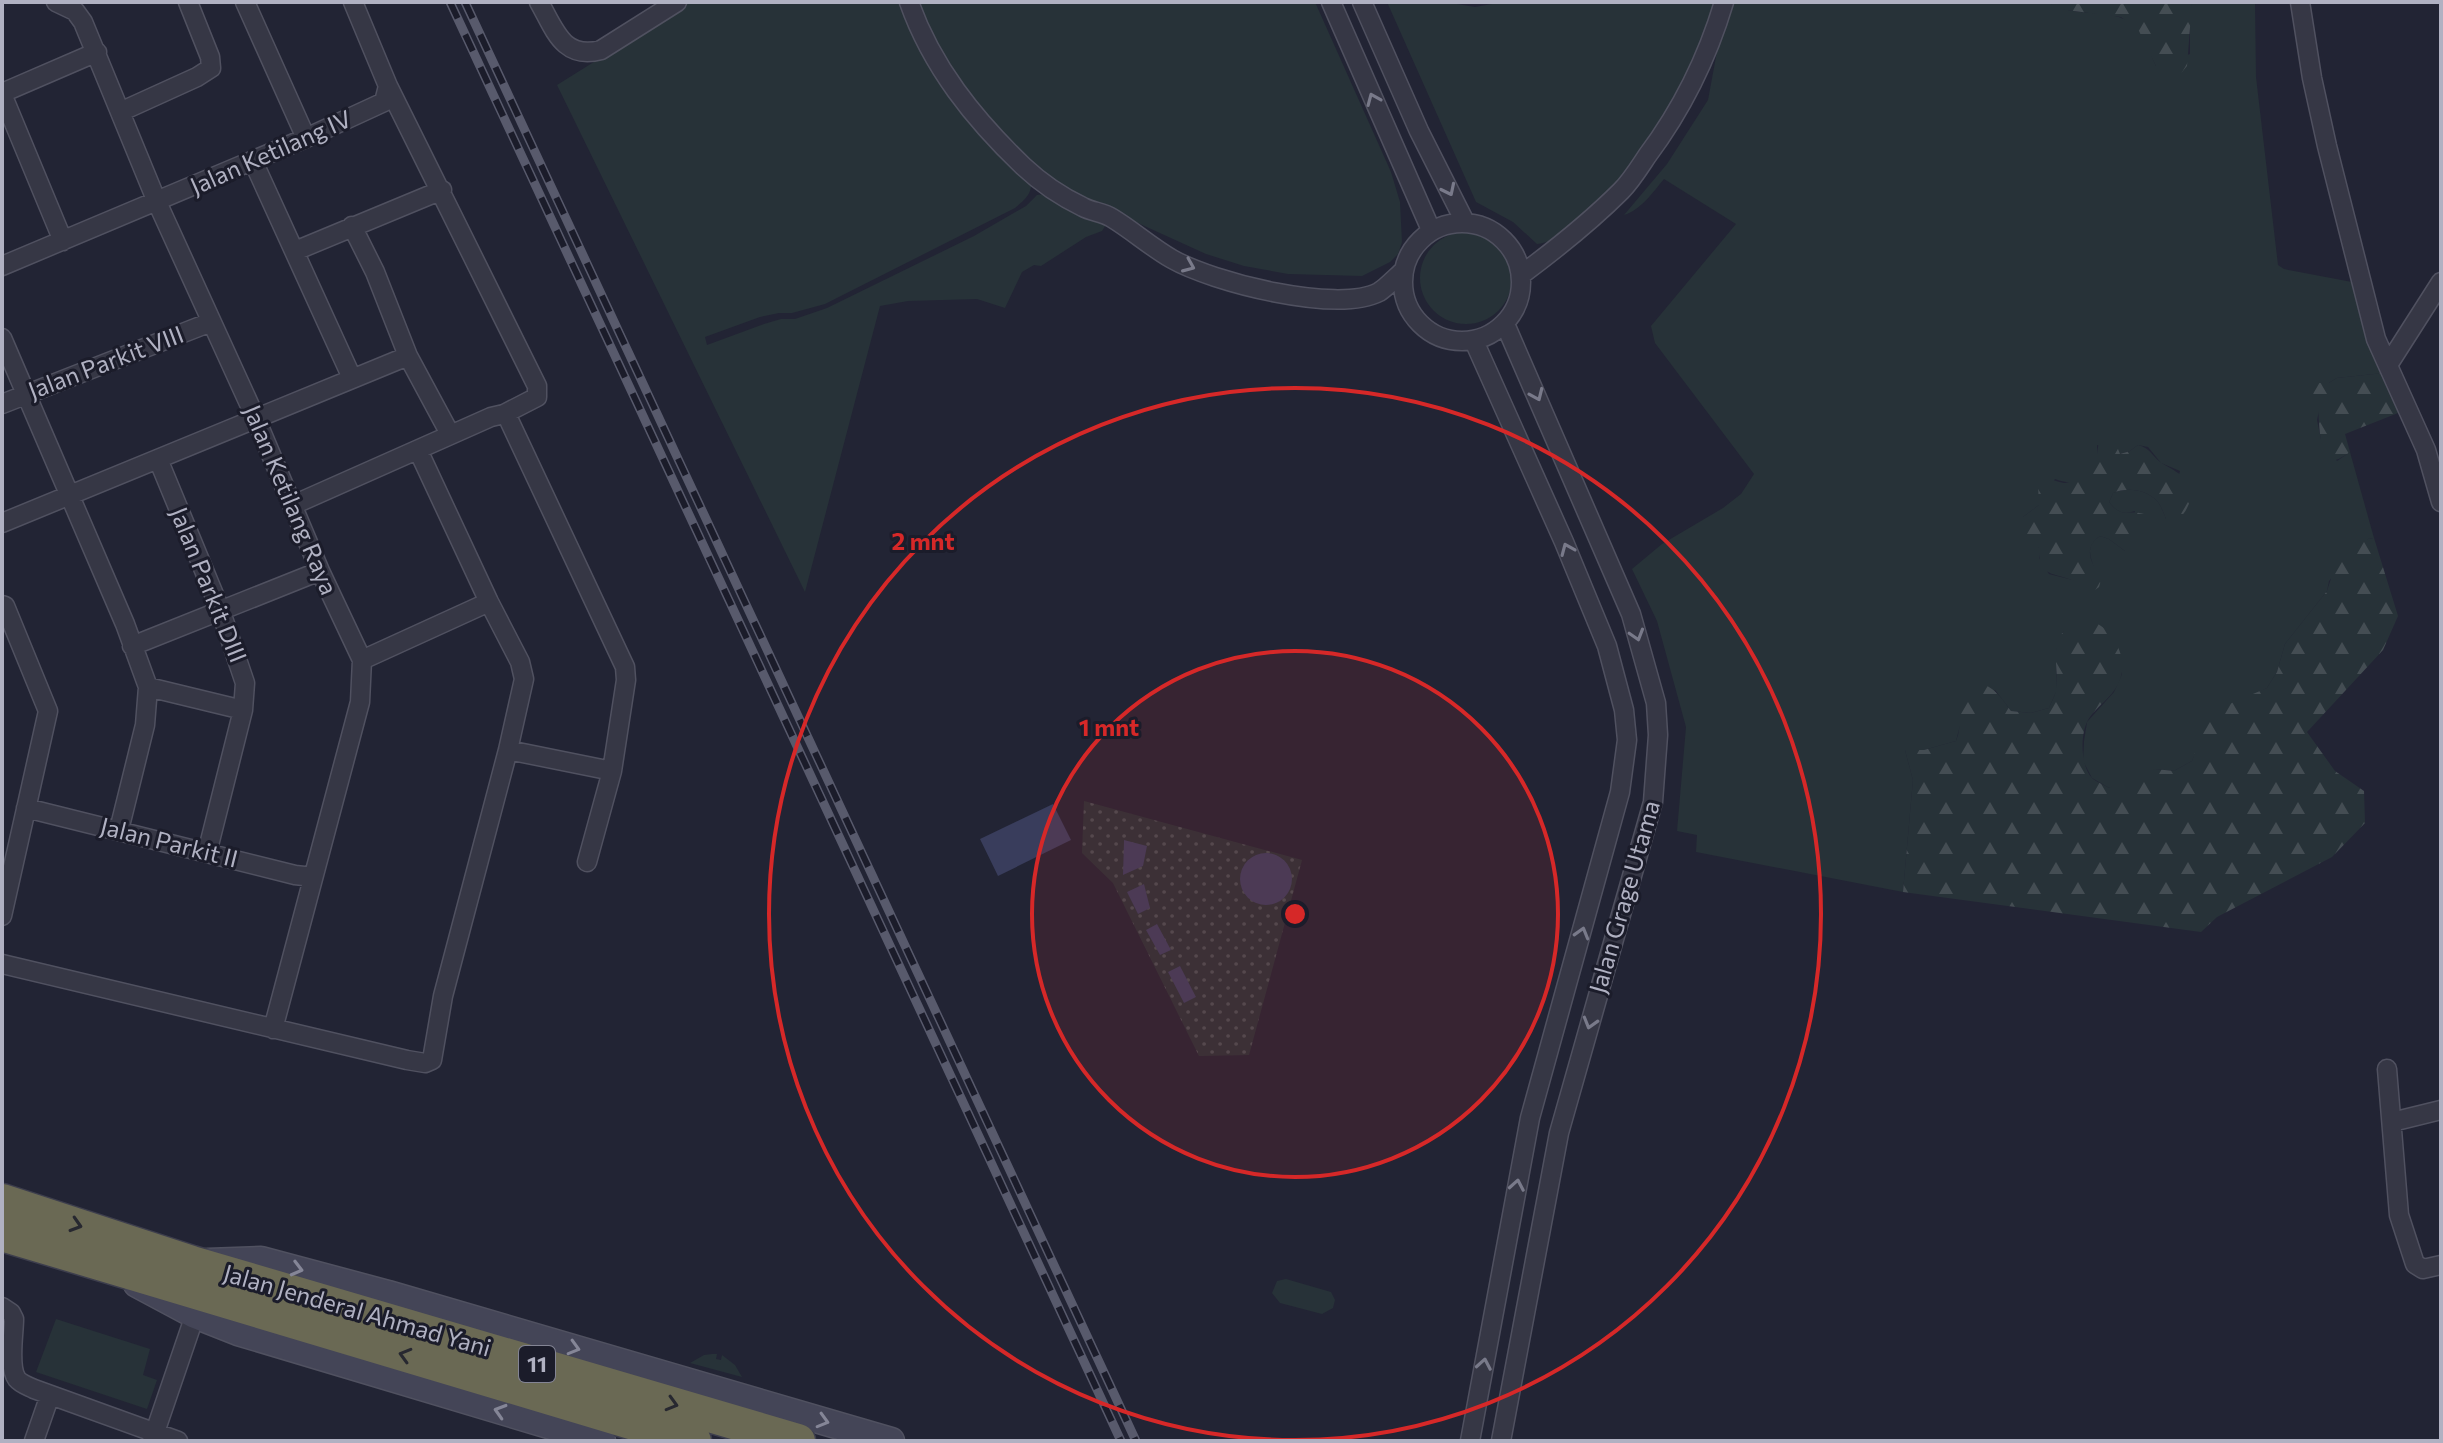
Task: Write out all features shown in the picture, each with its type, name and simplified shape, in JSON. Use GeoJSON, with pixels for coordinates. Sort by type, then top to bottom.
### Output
{"type":"FeatureCollection","features":[{"type":"Feature","properties":{"kind":"highway","name":"Jalan Jenderal Ahmad Yani"},"geometry":{"type":"LineString","coordinates":[[2,1201],[192,1263],[272,1301],[694,1441]]}},
{"type":"Feature","properties":{"kind":"highway","name":"Jalan Jenderal Ahmad Yani"},"geometry":{"type":"LineString","coordinates":[[2,1234],[112,1268],[272,1301],[798,1441]]}},
{"type":"Feature","properties":{"kind":"street","name":"Jalan Ketilang Raya"},"geometry":{"type":"LineString","coordinates":[[56,2],[75,11],[97,52],[157,202],[362,660],[360,702],[273,1029]]}},
{"type":"Feature","properties":{"kind":"street"},"geometry":{"type":"LineString","coordinates":[[245,2],[306,138]]}},
{"type":"Feature","properties":{"kind":"street"},"geometry":{"type":"LineString","coordinates":[[293,505],[537,397],[537,386],[442,190],[386,94],[353,2]]}},
{"type":"Feature","properties":{"kind":"street"},"geometry":{"type":"LineString","coordinates":[[539,2],[565,45],[588,53],[601,50],[677,2]]}},
{"type":"Feature","properties":{"kind":"street"},"geometry":{"type":"LineString","coordinates":[[909,2],[919,31],[947,80],[980,121],[1025,168],[1053,190],[1085,208],[1110,216],[1174,260],[1209,275],[1253,288],[1289,295],[1346,299],[1379,292],[1402,272]]}},
{"type":"Feature","properties":{"kind":"street"},"geometry":{"type":"LineString","coordinates":[[1331,2],[1431,230]]}},
{"type":"Feature","properties":{"kind":"street"},"geometry":{"type":"LineString","coordinates":[[1362,2],[1419,131],[1465,222]]}},
{"type":"Feature","properties":{"kind":"street"},"geometry":{"type":"LineString","coordinates":[[1521,275],[1570,238],[1623,189],[1664,134],[1690,92],[1724,2]]}},
{"type":"Feature","properties":{"kind":"street"},"geometry":{"type":"LineString","coordinates":[[2300,2],[2327,146],[2376,339],[2405,407],[2434,446],[2441,502]]}},
{"type":"Feature","properties":{"kind":"street"},"geometry":{"type":"LineString","coordinates":[[120,112],[211,68],[194,4]]}},
{"type":"Feature","properties":{"kind":"street"},"geometry":{"type":"LineString","coordinates":[[63,241],[2,93],[97,52]]}},
{"type":"Feature","properties":{"kind":"street","name":"Jalan Ketilang IV"},"geometry":{"type":"LineString","coordinates":[[2,266],[306,138],[386,94]]}},
{"type":"Feature","properties":{"kind":"street"},"geometry":{"type":"LineString","coordinates":[[253,161],[352,378]]}},
{"type":"Feature","properties":{"kind":"street"},"geometry":{"type":"LineString","coordinates":[[295,251],[442,190]]}},
{"type":"Feature","properties":{"kind":"street"},"geometry":{"type":"LineString","coordinates":[[1465,222],[1486,228],[1504,240],[1517,258],[1521,292],[1516,309],[1505,324],[1486,337],[1474,341],[1445,340],[1416,321],[1406,306],[1402,272],[1412,248],[1431,230],[1465,222]]}},
{"type":"Feature","properties":{"kind":"street"},"geometry":{"type":"LineString","coordinates":[[352,226],[375,272],[408,356],[450,434]]}},
{"type":"Feature","properties":{"kind":"street"},"geometry":{"type":"LineString","coordinates":[[2388,365],[2441,282]]}},
{"type":"Feature","properties":{"kind":"street","name":"Jalan Parkit VIII"},"geometry":{"type":"LineString","coordinates":[[2,404],[211,322]]}},
{"type":"Feature","properties":{"kind":"street","name":"Jalan Grage Utama"},"geometry":{"type":"LineString","coordinates":[[1501,1441],[1567,1101],[1653,802],[1658,735],[1656,703],[1631,614],[1505,324]]}},
{"type":"Feature","properties":{"kind":"street"},"geometry":{"type":"LineString","coordinates":[[2,338],[125,624],[148,687],[145,725],[119,830]]}},
{"type":"Feature","properties":{"kind":"street","name":"Jalan Grage Utama"},"geometry":{"type":"LineString","coordinates":[[1470,1441],[1530,1118],[1620,792],[1627,740],[1617,682],[1594,613],[1474,341]]}},
{"type":"Feature","properties":{"kind":"street"},"geometry":{"type":"LineString","coordinates":[[2,523],[408,356]]}},
{"type":"Feature","properties":{"kind":"street"},"geometry":{"type":"LineString","coordinates":[[504,414],[625,667],[626,680],[612,771],[587,862]]}},
{"type":"Feature","properties":{"kind":"street"},"geometry":{"type":"LineString","coordinates":[[2,964],[407,1060],[425,1063],[432,1060],[443,996],[524,679],[520,662],[418,450]]}},
{"type":"Feature","properties":{"kind":"street","name":"Jalan Parkit DIII"},"geometry":{"type":"LineString","coordinates":[[158,459],[244,675],[243,710],[207,853]]}},
{"type":"Feature","properties":{"kind":"street"},"geometry":{"type":"LineString","coordinates":[[132,646],[320,571]]}},
{"type":"Feature","properties":{"kind":"street"},"geometry":{"type":"LineString","coordinates":[[362,660],[489,602]]}},
{"type":"Feature","properties":{"kind":"street"},"geometry":{"type":"LineString","coordinates":[[2,605],[48,711],[2,916]]}},
{"type":"Feature","properties":{"kind":"street"},"geometry":{"type":"LineString","coordinates":[[148,687],[243,710]]}},
{"type":"Feature","properties":{"kind":"street"},"geometry":{"type":"LineString","coordinates":[[508,750],[612,771]]}},
{"type":"Feature","properties":{"kind":"street","name":"Jalan Parkit II"},"geometry":{"type":"LineString","coordinates":[[26,808],[313,877]]}},
{"type":"Feature","properties":{"kind":"street"},"geometry":{"type":"LineString","coordinates":[[2387,1069],[2399,1215],[2415,1264],[2423,1269],[2441,1265]]}},
{"type":"Feature","properties":{"kind":"street"},"geometry":{"type":"LineString","coordinates":[[2392,1122],[2441,1110]]}},
{"type":"Feature","properties":{"kind":"street","name":"Jalan Jenderal Ahmad Yani"},"geometry":{"type":"LineString","coordinates":[[192,1263],[261,1260],[891,1441]]}},
{"type":"Feature","properties":{"kind":"street"},"geometry":{"type":"LineString","coordinates":[[1503,1262],[1535,1268]]}},
{"type":"Feature","properties":{"kind":"street","name":"Jalan Jenderal Ahmad Yani"},"geometry":{"type":"LineString","coordinates":[[112,1268],[151,1293],[189,1334],[238,1332],[602,1441]]}},
{"type":"Feature","properties":{"kind":"street"},"geometry":{"type":"LineString","coordinates":[[2,1307],[14,1319],[14,1374],[19,1382],[153,1437],[178,1441]]}},
{"type":"Feature","properties":{"kind":"street"},"geometry":{"type":"LineString","coordinates":[[153,1437],[189,1334]]}},
{"type":"Feature","properties":{"kind":"street"},"geometry":{"type":"LineString","coordinates":[[34,1441],[50,1395]]}},
{"type":"Feature","properties":{"kind":"green space"},"geometry":{"type":"Polygon","coordinates":[[[690,2],[901,2],[1031,178],[1028,195],[1015,208],[825,304],[760,317],[705,337],[707,345],[764,324],[795,319],[827,308],[974,236],[1026,206],[1037,195],[1044,194],[1109,220],[1102,231],[1086,237],[1041,266],[1034,265],[1022,272],[1005,308],[977,299],[908,301],[880,306],[805,592],[557,85],[690,2]]]}},
{"type":"Feature","properties":{"kind":"green space"},"geometry":{"type":"Polygon","coordinates":[[[913,2],[1315,2],[1391,172],[1400,202],[1402,242],[1398,254],[1390,262],[1362,276],[1288,274],[1244,266],[1206,254],[1050,183],[949,77],[913,2]]]}},
{"type":"Feature","properties":{"kind":"green space"},"geometry":{"type":"Polygon","coordinates":[[[1387,2],[1445,2],[1475,7],[1503,2],[1716,2],[1681,89],[1654,137],[1622,176],[1570,227],[1552,240],[1537,244],[1513,222],[1476,202],[1387,2]]]}},
{"type":"Feature","properties":{"kind":"green space"},"geometry":{"type":"Polygon","coordinates":[[[1731,2],[2048,2],[2070,11],[2120,17],[2131,22],[2140,31],[2156,66],[2190,54],[2192,2],[2255,2],[2256,77],[2278,265],[2284,269],[2352,282],[2384,373],[2337,378],[2329,383],[2314,384],[2311,388],[2320,406],[2317,420],[2321,439],[2337,461],[2350,452],[2374,538],[2368,539],[2329,581],[2327,591],[2285,644],[2277,672],[2267,688],[2249,697],[2196,752],[2192,761],[2174,771],[2155,769],[2109,788],[2092,778],[2083,761],[2084,741],[2087,722],[2114,692],[2122,674],[2120,655],[2081,622],[2063,632],[2056,651],[2057,690],[2049,708],[2031,713],[2011,711],[1995,690],[1961,722],[1956,741],[1924,750],[1905,750],[1913,780],[1903,892],[1696,852],[1697,835],[1677,831],[1686,727],[1657,621],[1632,569],[1662,544],[1741,494],[1754,474],[1655,343],[1651,326],[1736,224],[1664,179],[1641,205],[1624,215],[1667,164],[1708,100],[1718,46],[1731,2]],[[2097,445],[2097,467],[2090,477],[2075,482],[2055,479],[2039,505],[2023,517],[2039,548],[2039,558],[2049,574],[2077,581],[2095,570],[2090,551],[2092,543],[2100,536],[2125,551],[2135,511],[2123,513],[2115,508],[2109,502],[2113,493],[2130,490],[2147,494],[2158,503],[2166,519],[2180,471],[2161,463],[2148,447],[2138,445],[2120,454],[2097,445]]]}},
{"type":"Feature","properties":{"kind":"green space"},"geometry":{"type":"Polygon","coordinates":[[[2048,2],[2192,2],[2187,66],[2177,78],[2156,66],[2139,31],[2121,17],[2058,9],[2048,2]]]}},
{"type":"Feature","properties":{"kind":"green space"},"geometry":{"type":"Polygon","coordinates":[[[1466,232],[1484,235],[1499,245],[1509,260],[1512,278],[1509,296],[1499,311],[1484,321],[1466,324],[1448,321],[1433,311],[1423,296],[1420,278],[1423,260],[1433,245],[1448,235],[1466,232]]]}},
{"type":"Feature","properties":{"kind":"green space"},"geometry":{"type":"Polygon","coordinates":[[[2384,373],[2398,413],[2345,434],[2350,452],[2340,458],[2326,461],[2312,453],[2321,439],[2316,401],[2310,388],[2314,383],[2384,373]]]}},
{"type":"Feature","properties":{"kind":"green space"},"geometry":{"type":"Polygon","coordinates":[[[2112,434],[2120,454],[2142,446],[2182,476],[2191,492],[2185,511],[2176,519],[2166,519],[2158,503],[2147,494],[2130,490],[2113,493],[2109,502],[2118,510],[2144,514],[2145,532],[2136,546],[2125,551],[2109,539],[2100,536],[2095,540],[2090,556],[2102,577],[2099,587],[2091,593],[2078,583],[2044,569],[2039,548],[2025,535],[2021,526],[2023,517],[2039,505],[2038,485],[2045,478],[2064,483],[2091,475],[2095,470],[2102,436],[2112,434]]]}},
{"type":"Feature","properties":{"kind":"green space"},"geometry":{"type":"Polygon","coordinates":[[[2374,538],[2398,616],[2383,650],[2307,732],[2335,771],[2364,791],[2365,823],[2332,857],[2217,917],[2201,932],[1903,892],[1913,780],[1905,750],[1924,750],[1956,741],[1961,692],[1977,683],[1993,690],[2011,711],[2031,713],[2049,708],[2056,691],[2056,652],[2060,637],[2075,623],[2086,621],[2097,624],[2115,640],[2122,664],[2119,683],[2085,726],[2083,750],[2089,774],[2109,788],[2135,772],[2155,769],[2174,771],[2192,761],[2206,723],[2220,708],[2267,688],[2277,672],[2285,644],[2327,591],[2336,563],[2350,548],[2374,538]]]}},
{"type":"Feature","properties":{"kind":"green space"},"geometry":{"type":"Polygon","coordinates":[[[1084,801],[1302,860],[1249,1055],[1199,1056],[1113,883],[1082,853],[1084,801]]]}},
{"type":"Feature","properties":{"kind":"green space"},"geometry":{"type":"Polygon","coordinates":[[[1286,1279],[1331,1292],[1335,1300],[1333,1308],[1322,1314],[1280,1303],[1272,1293],[1277,1281],[1286,1279]]]}},
{"type":"Feature","properties":{"kind":"green space"},"geometry":{"type":"Polygon","coordinates":[[[56,1319],[150,1349],[143,1375],[157,1380],[147,1409],[36,1372],[56,1319]]]}},
{"type":"Feature","properties":{"kind":"green space"},"geometry":{"type":"Polygon","coordinates":[[[717,1354],[716,1359],[721,1360],[722,1355],[735,1365],[742,1377],[690,1363],[704,1355],[717,1354]]]}},
{"type":"Feature","properties":{"kind":"water"},"geometry":{"type":"Polygon","coordinates":[[[1053,804],[1071,840],[998,876],[980,839],[1053,804]]]}},
{"type":"Feature","properties":{"kind":"water"},"geometry":{"type":"Polygon","coordinates":[[[1124,840],[1147,846],[1143,866],[1123,875],[1124,840]]]}},
{"type":"Feature","properties":{"kind":"water"},"geometry":{"type":"Polygon","coordinates":[[[1266,853],[1284,861],[1292,879],[1284,897],[1266,905],[1248,897],[1240,879],[1248,861],[1266,853]]]}},
{"type":"Feature","properties":{"kind":"water"},"geometry":{"type":"Polygon","coordinates":[[[1144,884],[1150,908],[1138,914],[1127,892],[1144,884]]]}},
{"type":"Feature","properties":{"kind":"water"},"geometry":{"type":"Polygon","coordinates":[[[1157,924],[1171,950],[1160,955],[1146,930],[1157,924]]]}},
{"type":"Feature","properties":{"kind":"water"},"geometry":{"type":"Polygon","coordinates":[[[1180,966],[1196,997],[1184,1003],[1168,972],[1180,966]]]}},
{"type":"Feature","properties":{"kind":"railway"},"geometry":{"type":"LineString","coordinates":[[450,2],[1121,1441]]}},
{"type":"Feature","properties":{"kind":"railway"},"geometry":{"type":"LineString","coordinates":[[465,2],[1136,1441]]}}]}
